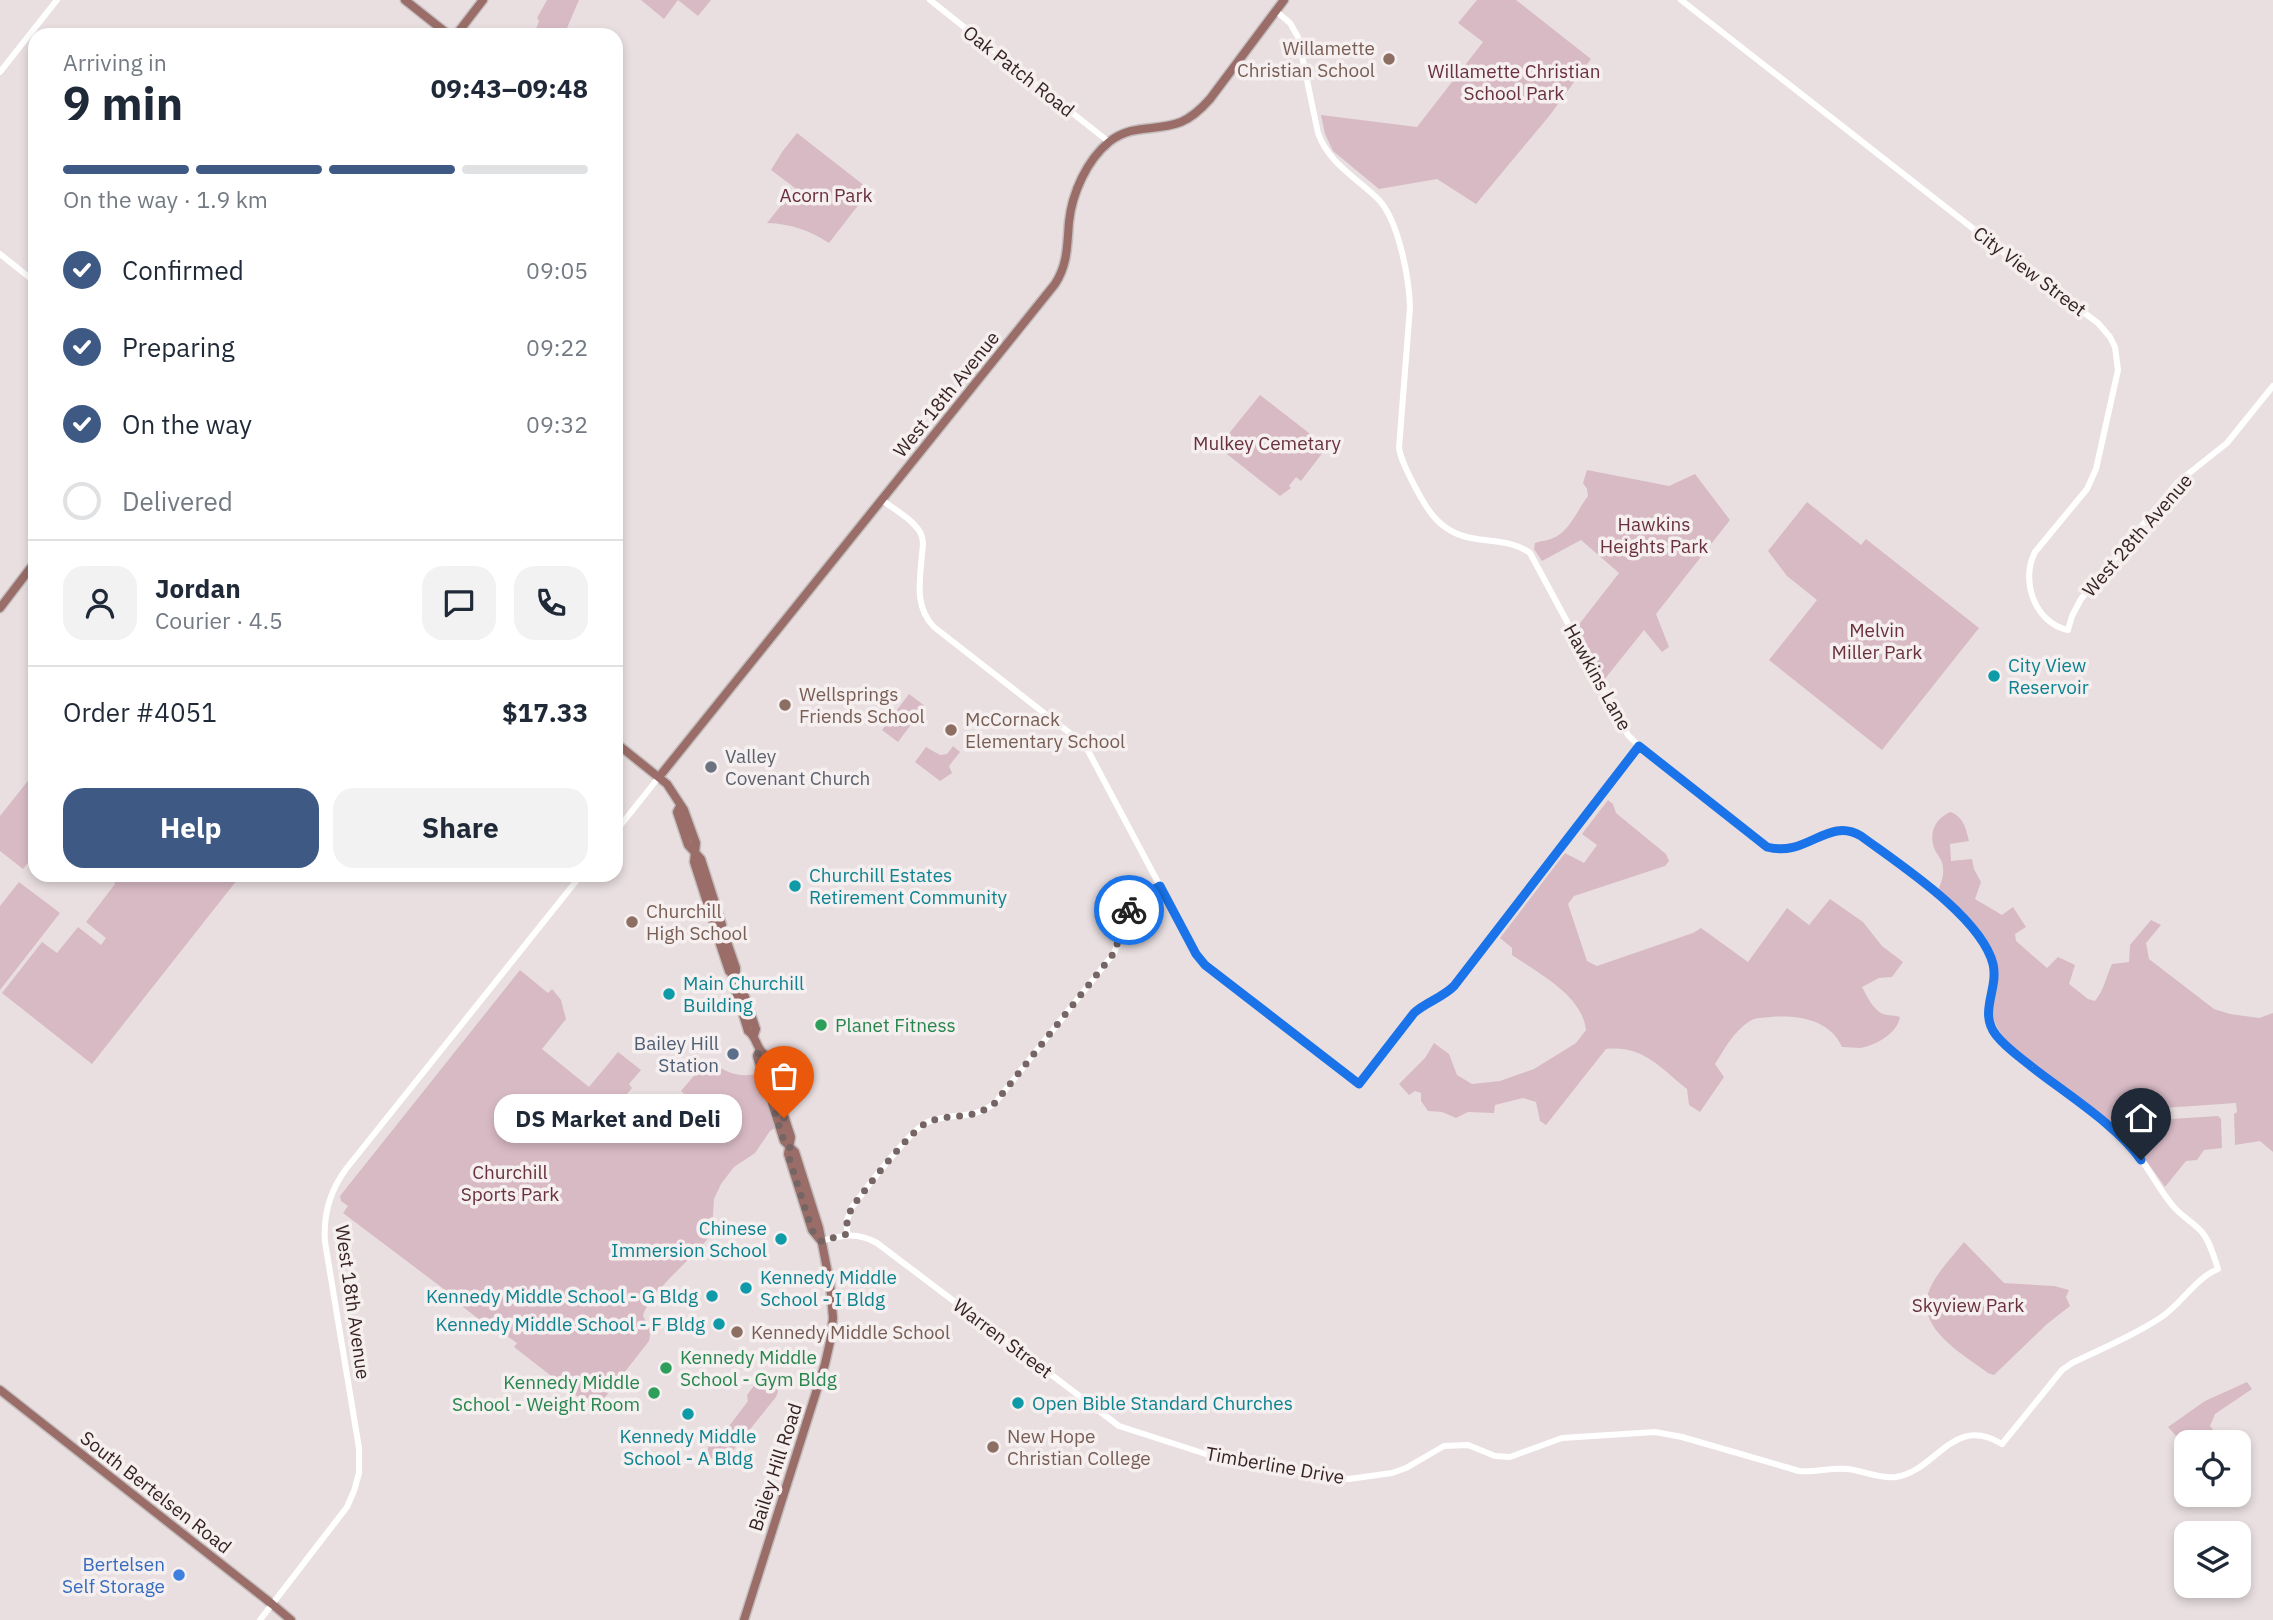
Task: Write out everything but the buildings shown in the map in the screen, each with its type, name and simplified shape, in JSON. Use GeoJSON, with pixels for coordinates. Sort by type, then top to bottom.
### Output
{"type":"FeatureCollection","features":[{"type":"Feature","properties":{"kind":"main road"},"geometry":{"type":"LineString","coordinates":[[405,0],[440,28]]}},
{"type":"Feature","properties":{"kind":"main road"},"geometry":{"type":"LineString","coordinates":[[461,28],[483,0]]}},
{"type":"Feature","properties":{"kind":"main road","name":"West 18th Avenue"},"geometry":{"type":"LineString","coordinates":[[659,777],[1055,284],[1066,258],[1071,214],[1079,185],[1090,164],[1109,142],[1130,130],[1179,122],[1197,112],[1210,99],[1284,0]]}},
{"type":"Feature","properties":{"kind":"main road"},"geometry":{"type":"LineString","coordinates":[[0,608],[28,571]]}},
{"type":"Feature","properties":{"kind":"main road","name":"Bailey Hill Road"},"geometry":{"type":"LineString","coordinates":[[623,749],[673,791],[680,806],[677,812],[688,845],[695,853],[694,862],[715,927],[721,933],[720,944],[728,967],[737,979],[735,988],[748,1031],[754,1035],[759,1051],[757,1056],[774,1097],[784,1141],[790,1147],[788,1154],[812,1230],[821,1241],[830,1284],[833,1318],[830,1342],[744,1620]]}},
{"type":"Feature","properties":{"kind":"main road","name":"South Bertelsen Road"},"geometry":{"type":"LineString","coordinates":[[0,1390],[291,1620]]}},
{"type":"Feature","properties":{"kind":"street"},"geometry":{"type":"LineString","coordinates":[[35,28],[57,0]]}},
{"type":"Feature","properties":{"kind":"street","name":"Oak Patch Road"},"geometry":{"type":"LineString","coordinates":[[930,0],[1109,142]]}},
{"type":"Feature","properties":{"kind":"street","name":"City View Street"},"geometry":{"type":"LineString","coordinates":[[1681,0],[2017,263],[2098,323],[2110,337],[2115,347],[2118,370],[2096,470],[2087,489],[2035,552],[2028,572],[2032,596],[2038,610],[2055,625],[2068,630]]}},
{"type":"Feature","properties":{"kind":"street","name":"Hawkins Lane"},"geometry":{"type":"LineString","coordinates":[[1276,11],[1290,23],[1298,37],[1318,133],[1324,147],[1338,165],[1377,199],[1389,214],[1396,229],[1409,293],[1399,448],[1401,459],[1432,517],[1450,531],[1472,538],[1516,544],[1530,553],[1623,727],[1639,746],[1767,847],[1790,849],[1829,832],[1850,831],[1867,840],[1949,904],[1970,927],[1990,956],[1994,978],[1988,1013],[1997,1037],[2133,1147],[2175,1209],[2203,1232],[2218,1269],[2208,1273],[2160,1318],[2062,1370],[2002,1444]]}},
{"type":"Feature","properties":{"kind":"street"},"geometry":{"type":"LineString","coordinates":[[0,72],[28,37]]}},
{"type":"Feature","properties":{"kind":"street"},"geometry":{"type":"LineString","coordinates":[[0,254],[28,276]]}},
{"type":"Feature","properties":{"kind":"street","name":"West 28th Avenue"},"geometry":{"type":"LineString","coordinates":[[2068,630],[2081,599],[2168,494],[2187,474],[2227,443],[2273,386]]}},
{"type":"Feature","properties":{"kind":"street"},"geometry":{"type":"LineString","coordinates":[[882,500],[914,525],[921,535],[923,546],[919,595],[927,619],[1083,742],[1196,954],[1205,965],[1359,1084],[1414,1013],[1421,1006],[1440,998],[1454,986],[1639,746]]}},
{"type":"Feature","properties":{"kind":"street","name":"West 18th Avenue"},"geometry":{"type":"LineString","coordinates":[[623,822],[659,777]]}},
{"type":"Feature","properties":{"kind":"street","name":"West 18th Avenue"},"geometry":{"type":"LineString","coordinates":[[260,1620],[342,1514],[354,1491],[359,1473],[359,1448],[325,1242],[325,1220],[333,1189],[354,1159],[575,882]]}},
{"type":"Feature","properties":{"kind":"street"},"geometry":{"type":"LineString","coordinates":[[821,1241],[847,1234],[847,1220],[852,1207],[918,1128],[934,1120],[976,1114],[995,1103],[1114,953],[1130,908],[1140,897],[1160,886]]}},
{"type":"Feature","properties":{"kind":"street","name":"Warren Street"},"geometry":{"type":"LineString","coordinates":[[847,1234],[870,1239],[887,1249],[1111,1420],[1131,1431],[1186,1449]]}},
{"type":"Feature","properties":{"kind":"street","name":"Timberline Drive"},"geometry":{"type":"LineString","coordinates":[[1186,1449],[1226,1459],[1349,1479],[1392,1473],[1444,1446],[1468,1445],[1495,1456],[1510,1457],[1562,1438],[1655,1432],[1682,1437],[1799,1471],[1846,1468],[1888,1477],[1899,1476],[1922,1465],[1961,1437],[1987,1437],[2002,1444]]}},
{"type":"Feature","properties":{"kind":"green space"},"geometry":{"type":"Polygon","coordinates":[[[547,0],[579,0],[567,28],[536,28],[539,21],[537,18],[547,0]]]}},
{"type":"Feature","properties":{"kind":"green space"},"geometry":{"type":"Polygon","coordinates":[[[641,0],[678,0],[664,19],[641,0]]]}},
{"type":"Feature","properties":{"kind":"green space"},"geometry":{"type":"Polygon","coordinates":[[[678,0],[711,0],[698,16],[678,0]]]}},
{"type":"Feature","properties":{"kind":"green space","name":"Willamette Christian School Park"},"geometry":{"type":"Polygon","coordinates":[[[1477,0],[1516,0],[1591,59],[1550,115],[1476,204],[1437,179],[1379,189],[1333,151],[1325,134],[1321,115],[1417,127],[1483,42],[1458,23],[1477,0]]]}},
{"type":"Feature","properties":{"kind":"green space","name":"Acorn Park"},"geometry":{"type":"Polygon","coordinates":[[[797,133],[870,190],[829,243],[800,228],[767,223],[795,188],[771,170],[797,133]]]}},
{"type":"Feature","properties":{"kind":"green space","name":"Mulkey Cemetary"},"geometry":{"type":"Polygon","coordinates":[[[1260,395],[1327,447],[1301,481],[1296,477],[1289,486],[1291,488],[1280,496],[1218,447],[1260,395]]]}},
{"type":"Feature","properties":{"kind":"green space","name":"Hawkins Heights Park"},"geometry":{"type":"Polygon","coordinates":[[[1587,470],[1669,486],[1695,474],[1730,520],[1656,614],[1669,647],[1662,652],[1644,630],[1604,680],[1577,627],[1619,573],[1581,540],[1542,561],[1534,549],[1535,543],[1558,536],[1572,520],[1588,496],[1583,483],[1587,470]]]}},
{"type":"Feature","properties":{"kind":"green space","name":"Melvin Miller Park"},"geometry":{"type":"Polygon","coordinates":[[[1807,502],[1861,545],[1866,539],[1979,628],[1882,750],[1769,660],[1817,600],[1787,576],[1768,551],[1807,502]]]}},
{"type":"Feature","properties":{"kind":"green space"},"geometry":{"type":"Polygon","coordinates":[[[909,694],[925,706],[898,742],[882,730],[909,694]]]}},
{"type":"Feature","properties":{"kind":"green space"},"geometry":{"type":"Polygon","coordinates":[[[953,746],[960,752],[949,766],[952,773],[940,781],[915,762],[926,747],[940,755],[947,754],[953,746]]]}},
{"type":"Feature","properties":{"kind":"green space"},"geometry":{"type":"Polygon","coordinates":[[[28,781],[28,863],[23,869],[0,851],[0,816],[28,781]]]}},
{"type":"Feature","properties":{"kind":"green space"},"geometry":{"type":"Polygon","coordinates":[[[1608,800],[1613,804],[1616,813],[1666,854],[1669,861],[1665,866],[1574,896],[1568,904],[1587,961],[1597,966],[1701,928],[1748,962],[1787,908],[1809,925],[1830,899],[1863,922],[1882,946],[1903,962],[1892,977],[1879,978],[1862,987],[1879,1012],[1900,1017],[1895,1028],[1879,1042],[1856,1048],[1842,1047],[1837,1038],[1822,1025],[1803,1018],[1752,1020],[1735,1035],[1715,1064],[1724,1077],[1700,1112],[1689,1105],[1687,1089],[1650,1059],[1630,1050],[1619,1049],[1606,1049],[1546,1125],[1540,1121],[1536,1102],[1523,1098],[1495,1105],[1494,1113],[1468,1112],[1456,1118],[1442,1112],[1428,1111],[1421,1101],[1421,1093],[1415,1091],[1409,1095],[1399,1084],[1425,1058],[1434,1043],[1449,1054],[1457,1075],[1472,1084],[1500,1081],[1534,1069],[1576,1043],[1586,1030],[1577,1006],[1568,996],[1558,986],[1512,955],[1512,948],[1500,938],[1565,853],[1584,863],[1597,845],[1582,834],[1608,800]]]}},
{"type":"Feature","properties":{"kind":"green space"},"geometry":{"type":"Polygon","coordinates":[[[1950,812],[1961,820],[1969,841],[1950,844],[1951,861],[1972,859],[1981,882],[1975,899],[2002,915],[2013,907],[2026,927],[2015,934],[2016,941],[2047,968],[2058,957],[2075,965],[2069,984],[2088,999],[2095,1001],[2098,997],[2112,964],[2129,962],[2130,945],[2151,920],[2161,925],[2146,943],[2149,959],[2214,1009],[2259,1018],[2273,1013],[2273,1152],[2260,1141],[2235,1145],[2236,1103],[2134,1110],[2125,1114],[2117,1123],[2111,1123],[2031,1063],[2004,1038],[1993,1015],[1998,980],[1994,953],[1970,918],[1938,890],[1943,868],[1934,848],[1933,831],[1940,818],[1950,812]]]}},
{"type":"Feature","properties":{"kind":"green space"},"geometry":{"type":"Polygon","coordinates":[[[19,882],[60,913],[0,990],[0,906],[19,882]]]}},
{"type":"Feature","properties":{"kind":"green space"},"geometry":{"type":"Polygon","coordinates":[[[235,882],[92,1064],[2,993],[42,942],[57,953],[78,927],[101,945],[106,938],[86,922],[115,884],[235,882]]]}},
{"type":"Feature","properties":{"kind":"green space","name":"Churchill Sports Park"},"geometry":{"type":"Polygon","coordinates":[[[520,970],[548,993],[552,989],[561,1000],[566,1019],[542,1049],[589,1087],[618,1052],[641,1070],[629,1084],[632,1088],[613,1111],[637,1131],[657,1106],[679,1123],[695,1103],[681,1091],[708,1059],[732,1073],[759,1073],[775,1128],[755,1153],[734,1167],[721,1184],[714,1199],[709,1237],[662,1286],[647,1307],[643,1316],[651,1330],[649,1341],[595,1410],[514,1347],[517,1343],[504,1334],[501,1337],[452,1298],[453,1296],[343,1213],[348,1206],[341,1201],[340,1196],[520,970]]]}},
{"type":"Feature","properties":{"kind":"green space"},"geometry":{"type":"Polygon","coordinates":[[[2218,1116],[2221,1119],[2222,1148],[2204,1150],[2197,1160],[2186,1161],[2165,1187],[2126,1132],[2133,1123],[2139,1121],[2218,1116]]]}},
{"type":"Feature","properties":{"kind":"green space","name":"Skyview Park"},"geometry":{"type":"Polygon","coordinates":[[[1964,1242],[2004,1283],[2054,1286],[2069,1290],[2066,1297],[2070,1306],[2047,1324],[1994,1375],[1965,1357],[1942,1337],[1928,1314],[1927,1301],[1931,1286],[1964,1242]]]}},
{"type":"Feature","properties":{"kind":"green space"},"geometry":{"type":"Polygon","coordinates":[[[765,1378],[776,1383],[776,1397],[726,1459],[717,1460],[710,1457],[708,1449],[712,1440],[717,1442],[748,1401],[747,1395],[758,1380],[765,1378]]]}},
{"type":"Feature","properties":{"kind":"green space"},"geometry":{"type":"Polygon","coordinates":[[[2247,1382],[2252,1389],[2215,1414],[2210,1426],[2213,1430],[2174,1430],[2174,1434],[2168,1427],[2205,1401],[2247,1382]]]}},
{"type":"Feature","properties":{"kind":"way so far"},"geometry":{"type":"LineString","coordinates":[[784,1118],[764,1054],[759,1051],[757,1056],[784,1141],[790,1147],[788,1154],[812,1230],[821,1241],[847,1234],[847,1220],[852,1207],[918,1128],[934,1120],[976,1114],[995,1103],[1114,953],[1129,910]]}},
{"type":"Feature","properties":{"kind":"place","name":"Willamette Christian School"},"geometry":{"type":"Point","coordinates":[1389,59]}},
{"type":"Feature","properties":{"kind":"place","name":"City View Reservoir"},"geometry":{"type":"Point","coordinates":[1994,676]}},
{"type":"Feature","properties":{"kind":"place","name":"Wellsprings Friends School"},"geometry":{"type":"Point","coordinates":[785,705]}},
{"type":"Feature","properties":{"kind":"place","name":"McCornack Elementary School"},"geometry":{"type":"Point","coordinates":[951,730]}},
{"type":"Feature","properties":{"kind":"place","name":"Valley Covenant Church"},"geometry":{"type":"Point","coordinates":[711,767]}},
{"type":"Feature","properties":{"kind":"place","name":"Churchill Estates Retirement Community"},"geometry":{"type":"Point","coordinates":[795,886]}},
{"type":"Feature","properties":{"kind":"place","name":"Churchill High School"},"geometry":{"type":"Point","coordinates":[632,922]}},
{"type":"Feature","properties":{"kind":"place","name":"Main Churchill Building"},"geometry":{"type":"Point","coordinates":[669,994]}},
{"type":"Feature","properties":{"kind":"place","name":"Planet Fitness"},"geometry":{"type":"Point","coordinates":[821,1025]}},
{"type":"Feature","properties":{"kind":"place","name":"Bailey Hill Station"},"geometry":{"type":"Point","coordinates":[733,1054]}},
{"type":"Feature","properties":{"kind":"place","name":"DS Market and Deli"},"geometry":{"type":"Point","coordinates":[784,1118]}},
{"type":"Feature","properties":{"kind":"place","name":"Chinese Immersion School"},"geometry":{"type":"Point","coordinates":[781,1239]}},
{"type":"Feature","properties":{"kind":"place","name":"Kennedy Middle School - I Bldg"},"geometry":{"type":"Point","coordinates":[746,1288]}},
{"type":"Feature","properties":{"kind":"place","name":"Kennedy Middle School - G Bldg"},"geometry":{"type":"Point","coordinates":[712,1296]}},
{"type":"Feature","properties":{"kind":"place","name":"Kennedy Middle School - F Bldg"},"geometry":{"type":"Point","coordinates":[719,1324]}},
{"type":"Feature","properties":{"kind":"place","name":"Kennedy Middle School"},"geometry":{"type":"Point","coordinates":[737,1332]}},
{"type":"Feature","properties":{"kind":"place","name":"Kennedy Middle School - Gym Bldg"},"geometry":{"type":"Point","coordinates":[666,1368]}},
{"type":"Feature","properties":{"kind":"place","name":"Kennedy Middle School - Weight Room"},"geometry":{"type":"Point","coordinates":[654,1393]}},
{"type":"Feature","properties":{"kind":"place","name":"Open Bible Standard Churches"},"geometry":{"type":"Point","coordinates":[1018,1403]}},
{"type":"Feature","properties":{"kind":"place","name":"Kennedy Middle School - A Bldg"},"geometry":{"type":"Point","coordinates":[688,1414]}},
{"type":"Feature","properties":{"kind":"place","name":"New Hope Christian College"},"geometry":{"type":"Point","coordinates":[993,1447]}},
{"type":"Feature","properties":{"kind":"place","name":"Bertelsen Self Storage"},"geometry":{"type":"Point","coordinates":[179,1575]}},
{"type":"Feature","properties":{"kind":"route"},"geometry":{"type":"LineString","coordinates":[[1129,910],[1140,897],[1160,886],[1196,954],[1205,965],[1359,1084],[1414,1013],[1421,1006],[1440,998],[1454,986],[1639,746],[1767,847],[1790,849],[1829,832],[1850,831],[1861,836],[1940,896],[1965,920],[1990,956],[1994,978],[1988,1013],[1997,1037],[2116,1132],[2133,1147],[2141,1160]]}}]}
